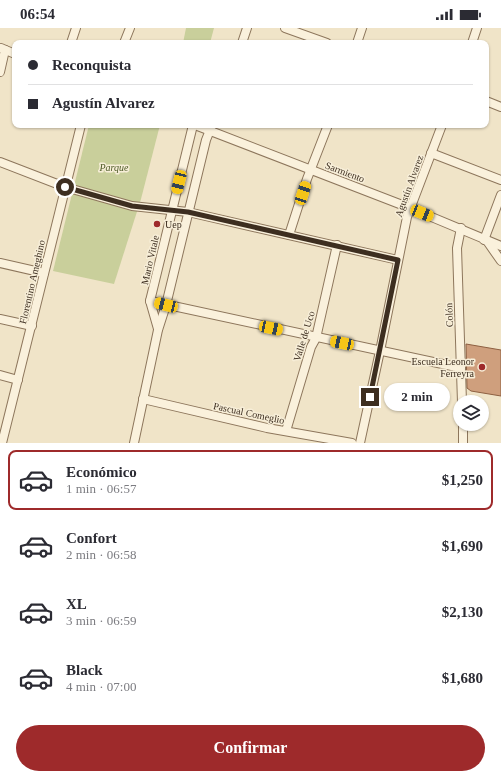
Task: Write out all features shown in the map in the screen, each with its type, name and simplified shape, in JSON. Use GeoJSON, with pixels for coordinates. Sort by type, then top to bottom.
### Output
{"type":"FeatureCollection","features":[{"type":"Feature","properties":{"kind":"street"},"geometry":{"type":"LineString","coordinates":[[72,40],[76,28]]}},
{"type":"Feature","properties":{"kind":"street"},"geometry":{"type":"LineString","coordinates":[[125,40],[130,28]]}},
{"type":"Feature","properties":{"kind":"street"},"geometry":{"type":"LineString","coordinates":[[243,40],[247,28]]}},
{"type":"Feature","properties":{"kind":"street"},"geometry":{"type":"LineString","coordinates":[[285,28],[319,40]]}},
{"type":"Feature","properties":{"kind":"street"},"geometry":{"type":"LineString","coordinates":[[358,40],[362,28]]}},
{"type":"Feature","properties":{"kind":"street"},"geometry":{"type":"LineString","coordinates":[[473,40],[477,28]]}},
{"type":"Feature","properties":{"kind":"street"},"geometry":{"type":"LineString","coordinates":[[0,72],[2,49],[12,53]]}},
{"type":"Feature","properties":{"kind":"street"},"geometry":{"type":"LineString","coordinates":[[489,102],[501,107]]}},
{"type":"Feature","properties":{"kind":"street","name":"Florentino Ameghino"},"geometry":{"type":"LineString","coordinates":[[2,443],[2,432],[18,380],[32,326],[80,128]]}},
{"type":"Feature","properties":{"kind":"street","name":"Mario Vitale"},"geometry":{"type":"LineString","coordinates":[[158,330],[150,301],[193,128]]}},
{"type":"Feature","properties":{"kind":"street","name":"Sarmiento"},"geometry":{"type":"LineString","coordinates":[[211,128],[461,228],[501,246]]}},
{"type":"Feature","properties":{"kind":"street","name":"Mario Vitale"},"geometry":{"type":"LineString","coordinates":[[134,443],[142,399],[158,330],[166,305],[206,140],[211,128]]}},
{"type":"Feature","properties":{"kind":"street"},"geometry":{"type":"LineString","coordinates":[[289,234],[307,179],[327,128]]}},
{"type":"Feature","properties":{"kind":"street","name":"Agustín Alvarez"},"geometry":{"type":"LineString","coordinates":[[360,443],[410,208],[441,128]]}},
{"type":"Feature","properties":{"kind":"street"},"geometry":{"type":"LineString","coordinates":[[431,153],[501,180]]}},
{"type":"Feature","properties":{"kind":"street"},"geometry":{"type":"LineString","coordinates":[[0,162],[65,187],[132,206],[188,212],[398,260]]}},
{"type":"Feature","properties":{"kind":"street"},"geometry":{"type":"LineString","coordinates":[[486,240],[501,195]]}},
{"type":"Feature","properties":{"kind":"street","name":"Colón"},"geometry":{"type":"LineString","coordinates":[[461,228],[457,248],[462,395]]}},
{"type":"Feature","properties":{"kind":"street","name":"Sarmiento"},"geometry":{"type":"LineString","coordinates":[[486,240],[501,260]]}},
{"type":"Feature","properties":{"kind":"street","name":"Valle de Uco"},"geometry":{"type":"LineString","coordinates":[[286,431],[311,347],[316,338],[337,245]]}},
{"type":"Feature","properties":{"kind":"street"},"geometry":{"type":"LineString","coordinates":[[0,263],[44,273]]}},
{"type":"Feature","properties":{"kind":"street"},"geometry":{"type":"LineString","coordinates":[[150,301],[316,338],[461,368]]}},
{"type":"Feature","properties":{"kind":"street"},"geometry":{"type":"LineString","coordinates":[[0,319],[32,326]]}},
{"type":"Feature","properties":{"kind":"street"},"geometry":{"type":"LineString","coordinates":[[0,375],[18,380]]}},
{"type":"Feature","properties":{"kind":"street","name":"Pascual Comeglio"},"geometry":{"type":"LineString","coordinates":[[142,399],[267,428],[352,443]]}},
{"type":"Feature","properties":{"kind":"street"},"geometry":{"type":"LineString","coordinates":[[463,431],[463,443]]}},
{"type":"Feature","properties":{"kind":"green space"},"geometry":{"type":"Polygon","coordinates":[[[186,28],[214,28],[211,40],[184,40],[186,28]]]}},
{"type":"Feature","properties":{"kind":"green space","name":"Parque"},"geometry":{"type":"Polygon","coordinates":[[[88,128],[159,128],[141,199],[114,284],[53,271],[88,128]]]}},
{"type":"Feature","properties":{"kind":"building","name":"Escuela Leonor Ferreyra"},"geometry":{"type":"Polygon","coordinates":[[[466,344],[501,350],[501,396],[471,391],[467,388],[466,344]]]}},
{"type":"Feature","properties":{"kind":"place","name":"Uep"},"geometry":{"type":"Point","coordinates":[157,224]}},
{"type":"Feature","properties":{"kind":"place","name":"Escuela Leonor Ferreyra"},"geometry":{"type":"Point","coordinates":[482,367]}},
{"type":"Feature","properties":{"kind":"route"},"geometry":{"type":"LineString","coordinates":[[65,187],[132,206],[188,212],[398,260],[370,397]]}}]}
